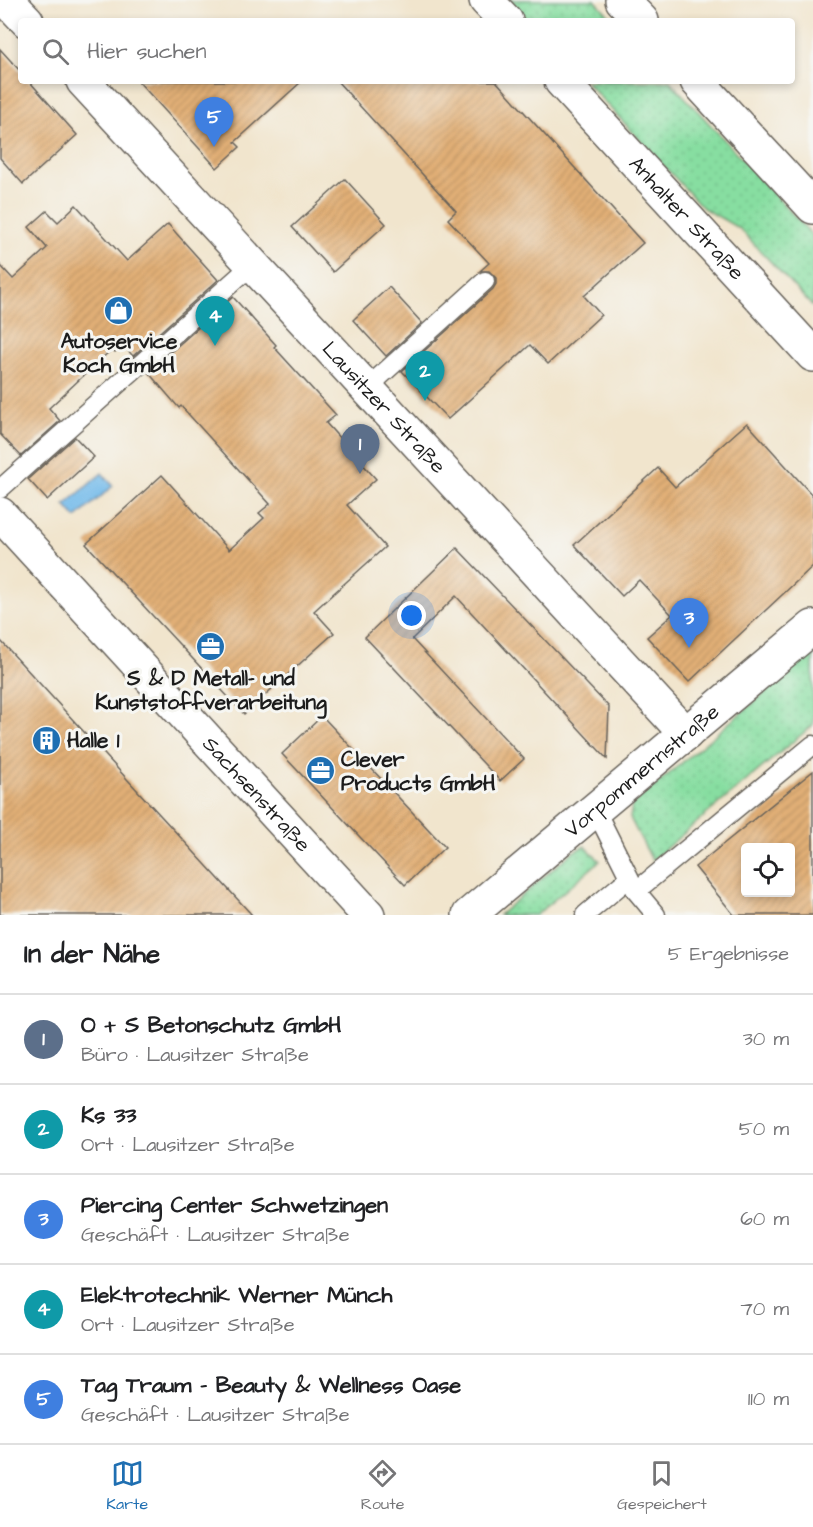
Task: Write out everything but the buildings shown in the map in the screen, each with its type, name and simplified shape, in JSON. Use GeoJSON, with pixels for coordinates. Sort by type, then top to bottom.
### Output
{"type":"FeatureCollection","features":[{"type":"Feature","properties":{"kind":"street"},"geometry":{"type":"LineString","coordinates":[[7,0],[24,18]]}},
{"type":"Feature","properties":{"kind":"street"},"geometry":{"type":"LineString","coordinates":[[486,0],[503,18]]}},
{"type":"Feature","properties":{"kind":"street"},"geometry":{"type":"LineString","coordinates":[[622,0],[639,18]]}},
{"type":"Feature","properties":{"kind":"street","name":"Lausitzer Straße"},"geometry":{"type":"LineString","coordinates":[[86,84],[686,734]]}},
{"type":"Feature","properties":{"kind":"street","name":"Anhalter Straße"},"geometry":{"type":"LineString","coordinates":[[564,84],[813,355]]}},
{"type":"Feature","properties":{"kind":"street"},"geometry":{"type":"LineString","coordinates":[[700,84],[813,207]]}},
{"type":"Feature","properties":{"kind":"street","name":"Sachsenstraße"},"geometry":{"type":"LineString","coordinates":[[0,514],[368,915]]}},
{"type":"Feature","properties":{"kind":"street","name":"Vorpommernstraße"},"geometry":{"type":"LineString","coordinates":[[469,915],[813,627]]}},
{"type":"Feature","properties":{"kind":"lane"},"geometry":{"type":"LineString","coordinates":[[0,489],[253,264]]}},
{"type":"Feature","properties":{"kind":"lane"},"geometry":{"type":"LineString","coordinates":[[366,388],[485,281]]}},
{"type":"Feature","properties":{"kind":"lane"},"geometry":{"type":"LineString","coordinates":[[585,915],[632,885],[813,745]]}},
{"type":"Feature","properties":{"kind":"lane"},"geometry":{"type":"LineString","coordinates":[[595,809],[632,885],[656,915]]}},
{"type":"Feature","properties":{"kind":"green space"},"geometry":{"type":"Polygon","coordinates":[[[510,0],[595,0],[611,18],[526,18],[510,0]]]}},
{"type":"Feature","properties":{"kind":"green space"},"geometry":{"type":"Polygon","coordinates":[[[588,84],[673,84],[813,236],[813,307],[740,229],[703,208],[588,84]]]}},
{"type":"Feature","properties":{"kind":"green space"},"geometry":{"type":"Polygon","coordinates":[[[813,652],[813,725],[652,860],[630,818],[632,805],[813,652]]]}},
{"type":"Feature","properties":{"kind":"green space"},"geometry":{"type":"Polygon","coordinates":[[[585,846],[600,861],[536,915],[499,915],[573,852],[585,846]]]}},
{"type":"Feature","properties":{"kind":"water"},"geometry":{"type":"Polygon","coordinates":[[[102,473],[113,486],[76,518],[65,505],[102,473]]]}},
{"type":"Feature","properties":{"kind":"place","name":"Tag Traum - Beauty & Wellness Oase"},"geometry":{"type":"Point","coordinates":[214,147]}},
{"type":"Feature","properties":{"kind":"place","name":"Autoservice Koch GmbH"},"geometry":{"type":"Point","coordinates":[119,310]}},
{"type":"Feature","properties":{"kind":"place","name":"Elektrotechnik Werner Münch"},"geometry":{"type":"Point","coordinates":[215,346]}},
{"type":"Feature","properties":{"kind":"place","name":"Ks 33"},"geometry":{"type":"Point","coordinates":[425,401]}},
{"type":"Feature","properties":{"kind":"place","name":"O + S Betonschutz GmbH"},"geometry":{"type":"Point","coordinates":[360,474]}},
{"type":"Feature","properties":{"kind":"place","name":"S & D Metall- und Kunststoffverarbeitung"},"geometry":{"type":"Point","coordinates":[211,647]}},
{"type":"Feature","properties":{"kind":"place","name":"Piercing Center Schwetzingen"},"geometry":{"type":"Point","coordinates":[689,648]}},
{"type":"Feature","properties":{"kind":"place","name":"Halle 1"},"geometry":{"type":"Point","coordinates":[46,740]}},
{"type":"Feature","properties":{"kind":"place","name":"Clever Products GmbH"},"geometry":{"type":"Point","coordinates":[320,771]}}]}
